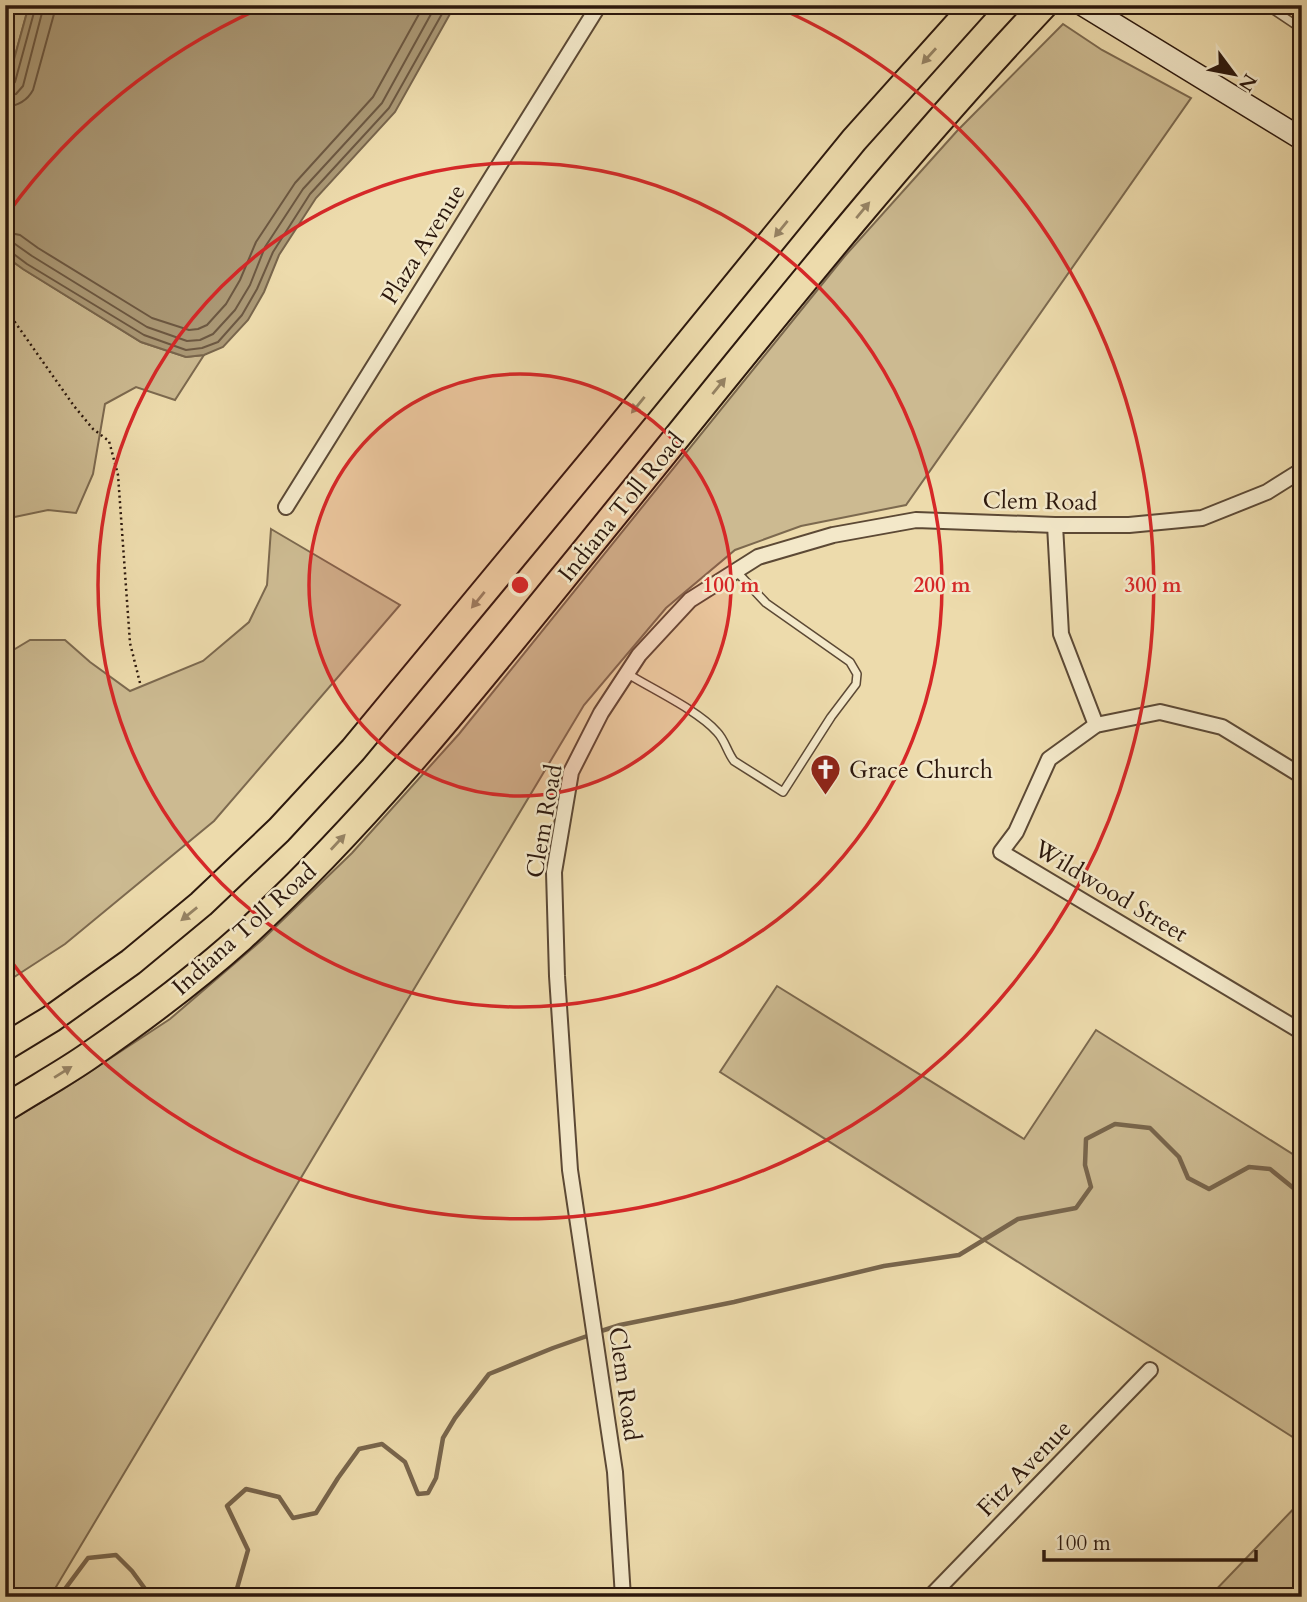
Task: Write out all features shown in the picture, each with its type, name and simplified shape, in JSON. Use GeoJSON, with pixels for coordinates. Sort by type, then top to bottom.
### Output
{"type":"FeatureCollection","features":[{"type":"Feature","properties":{"kind":"highway","name":"Indiana Toll Road"},"geometry":{"type":"LineString","coordinates":[[5,1047],[51,1019],[131,962],[201,904],[279,830],[344,760],[453,631],[854,140],[975,5]]}},
{"type":"Feature","properties":{"kind":"highway","name":"Indiana Toll Road"},"geometry":{"type":"LineString","coordinates":[[5,1108],[88,1056],[172,995],[239,939],[320,862],[395,781],[471,691],[895,172],[1044,5]]}},
{"type":"Feature","properties":{"kind":"highway"},"geometry":{"type":"LineString","coordinates":[[995,58],[1052,5]]}},
{"type":"Feature","properties":{"kind":"street","name":"Plaza Avenue"},"geometry":{"type":"LineString","coordinates":[[286,507],[599,5]]}},
{"type":"Feature","properties":{"kind":"street"},"geometry":{"type":"LineString","coordinates":[[1083,5],[1302,139]]}},
{"type":"Feature","properties":{"kind":"street","name":"Clem Road"},"geometry":{"type":"LineString","coordinates":[[624,1597],[615,1472],[570,1170],[556,976],[554,872],[571,772],[601,713],[639,655],[690,600],[758,557],[833,535],[916,520],[1129,525],[1202,518],[1267,492],[1302,470]]}},
{"type":"Feature","properties":{"kind":"street"},"geometry":{"type":"LineString","coordinates":[[1055,525],[1061,634],[1096,726],[1160,712],[1185,718],[1222,727],[1302,776]]}},
{"type":"Feature","properties":{"kind":"street","name":"Wildwood Street"},"geometry":{"type":"LineString","coordinates":[[1096,726],[1049,759],[1016,832],[1001,852],[1302,1032]]}},
{"type":"Feature","properties":{"kind":"street","name":"Fitz Avenue"},"geometry":{"type":"LineString","coordinates":[[930,1597],[1150,1370]]}},
{"type":"Feature","properties":{"kind":"lane"},"geometry":{"type":"LineString","coordinates":[[1266,5],[1302,29]]}},
{"type":"Feature","properties":{"kind":"lane"},"geometry":{"type":"LineString","coordinates":[[627,673],[711,726],[720,734],[734,761],[783,792],[856,684],[857,674],[850,662],[766,603],[736,571]]}},
{"type":"Feature","properties":{"kind":"path"},"geometry":{"type":"LineString","coordinates":[[5,308],[74,406],[93,429],[109,441],[118,475],[130,643],[140,683]]}},
{"type":"Feature","properties":{"kind":"shaded area"},"geometry":{"type":"Polygon","coordinates":[[[5,5],[29,5],[5,92],[5,5]]]}},
{"type":"Feature","properties":{"kind":"shaded area"},"geometry":{"type":"Polygon","coordinates":[[[1063,24],[1102,50],[1191,98],[906,505],[801,526],[735,550],[666,608],[584,705],[50,1597],[5,1597],[5,1124],[170,1019],[262,940],[352,853],[459,734],[844,257],[957,131],[1063,24]]]}},
{"type":"Feature","properties":{"kind":"shaded area"},"geometry":{"type":"Polygon","coordinates":[[[5,256],[141,342],[186,357],[204,355],[175,400],[136,387],[105,404],[93,474],[76,513],[48,510],[5,519],[5,256]]]}},
{"type":"Feature","properties":{"kind":"shaded area"},"geometry":{"type":"Polygon","coordinates":[[[271,529],[400,605],[214,821],[65,944],[5,983],[5,655],[30,640],[65,640],[130,691],[203,661],[249,622],[267,585],[271,529]]]}},
{"type":"Feature","properties":{"kind":"shaded area"},"geometry":{"type":"Polygon","coordinates":[[[777,986],[1024,1139],[1096,1030],[1302,1160],[1302,1443],[720,1072],[777,986]]]}},
{"type":"Feature","properties":{"kind":"shaded area"},"geometry":{"type":"Polygon","coordinates":[[[1302,1500],[1302,1593],[1298,1597],[1209,1597],[1302,1500]]]}},
{"type":"Feature","properties":{"kind":"water"},"geometry":{"type":"Polygon","coordinates":[[[29,5],[455,5],[395,112],[316,198],[279,255],[264,292],[248,320],[223,347],[204,355],[186,357],[141,342],[5,256],[5,92],[29,5]]]}},
{"type":"Feature","properties":{"kind":"waterway"},"geometry":{"type":"LineString","coordinates":[[598,1332],[884,1266],[959,1255],[1018,1219],[1076,1208],[1091,1187],[1085,1165],[1086,1139],[1115,1124],[1150,1128],[1179,1157],[1188,1178],[1209,1189],[1249,1167],[1270,1169],[1302,1195]]}},
{"type":"Feature","properties":{"kind":"waterway"},"geometry":{"type":"LineString","coordinates":[[232,1597],[236,1592],[248,1550],[227,1506],[246,1489],[279,1497],[293,1518],[316,1513],[359,1449],[382,1444],[405,1462],[418,1494],[428,1493],[436,1478],[443,1438],[489,1374],[590,1335]]}},
{"type":"Feature","properties":{"kind":"waterway"},"geometry":{"type":"LineString","coordinates":[[59,1597],[88,1558],[116,1555],[151,1597]]}},
{"type":"Feature","properties":{"kind":"place","name":"Grace Church"},"geometry":{"type":"Point","coordinates":[826,797]}}]}
